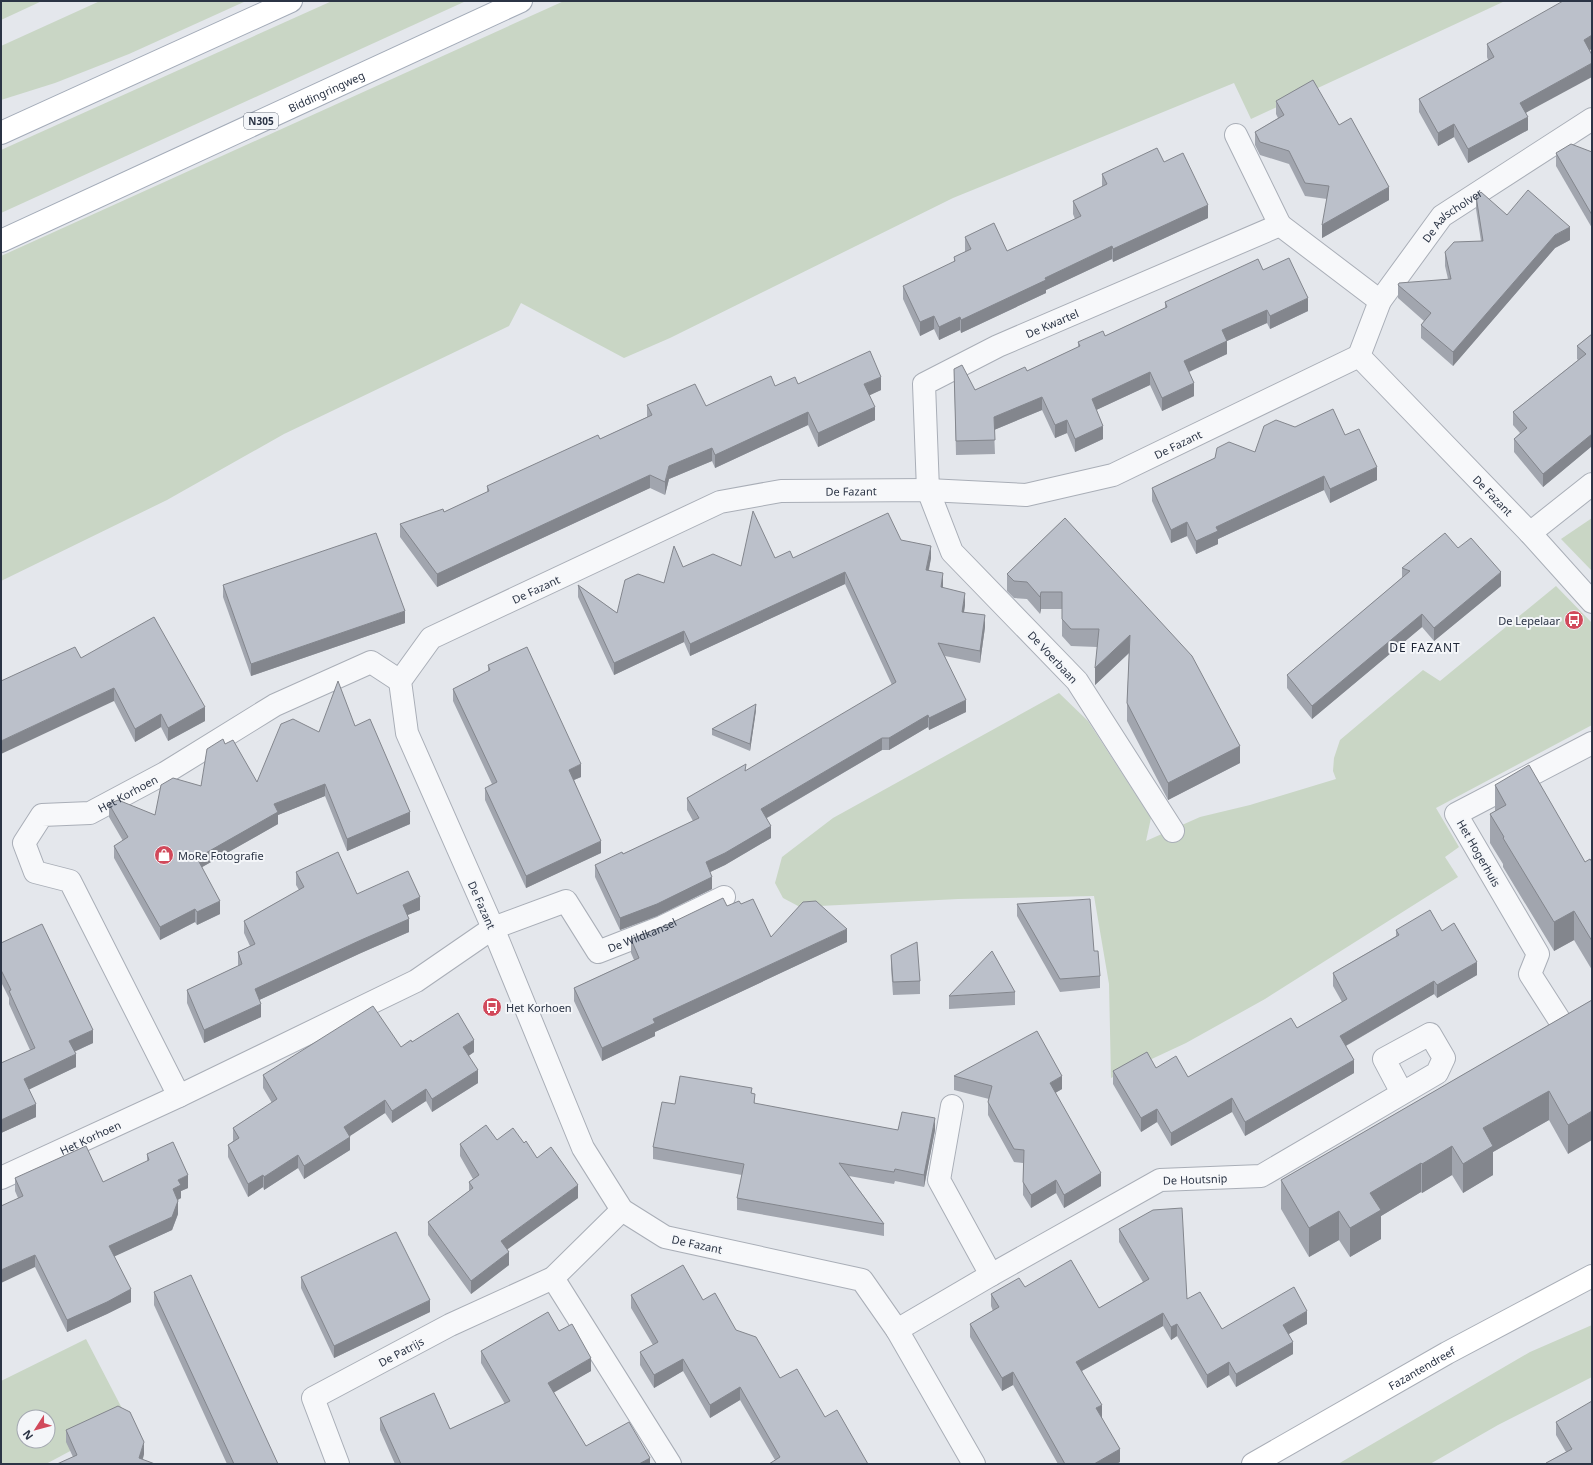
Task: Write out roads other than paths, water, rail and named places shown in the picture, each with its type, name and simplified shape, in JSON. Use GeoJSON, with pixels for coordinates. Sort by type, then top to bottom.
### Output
{"type":"FeatureCollection","features":[{"type":"Feature","properties":{"kind":"main road"},"geometry":{"type":"LineString","coordinates":[[1,133],[291,1]]}},
{"type":"Feature","properties":{"kind":"main road","name":"Biddingringweg"},"geometry":{"type":"LineString","coordinates":[[1,241],[522,1]]}},
{"type":"Feature","properties":{"kind":"main road","name":"Fazantendreef"},"geometry":{"type":"LineString","coordinates":[[1253,1464],[1447,1353],[1592,1276]]}},
{"type":"Feature","properties":{"kind":"street","name":"De Aalscholver"},"geometry":{"type":"LineString","coordinates":[[1360,356],[1380,301],[1442,216],[1592,119]]}},
{"type":"Feature","properties":{"kind":"street"},"geometry":{"type":"LineString","coordinates":[[1236,135],[1280,225],[1380,301]]}},
{"type":"Feature","properties":{"kind":"street","name":"De Kwartel"},"geometry":{"type":"LineString","coordinates":[[928,490],[924,384],[998,346],[1280,225]]}},
{"type":"Feature","properties":{"kind":"street","name":"De Fazant"},"geometry":{"type":"LineString","coordinates":[[974,1464],[896,1330],[862,1280],[665,1237],[622,1210],[583,1148],[493,928],[407,733],[400,680],[431,638],[720,502],[781,490],[928,490],[1026,495],[1113,475],[1360,356],[1530,533],[1592,602]]}},
{"type":"Feature","properties":{"kind":"street"},"geometry":{"type":"LineString","coordinates":[[1530,533],[1592,484]]}},
{"type":"Feature","properties":{"kind":"street","name":"De Voerbaan"},"geometry":{"type":"LineString","coordinates":[[928,490],[952,552],[1078,681],[1173,831]]}},
{"type":"Feature","properties":{"kind":"street","name":"Het Korhoen"},"geometry":{"type":"LineString","coordinates":[[179,1096],[70,881],[35,872],[24,843],[42,815],[90,813],[165,773],[275,705],[371,662],[400,680]]}},
{"type":"Feature","properties":{"kind":"street","name":"Het Hogerhuis"},"geometry":{"type":"LineString","coordinates":[[1562,1024],[1530,974],[1538,954],[1456,814],[1592,742]]}},
{"type":"Feature","properties":{"kind":"street","name":"De Wildkansel"},"geometry":{"type":"LineString","coordinates":[[493,928],[566,901],[598,952],[662,927],[724,897]]}},
{"type":"Feature","properties":{"kind":"street","name":"Het Korhoen"},"geometry":{"type":"LineString","coordinates":[[1,1178],[179,1096],[416,981],[493,928]]}},
{"type":"Feature","properties":{"kind":"street","name":"De Houtsnip"},"geometry":{"type":"LineString","coordinates":[[896,1330],[1160,1180],[1261,1176],[1402,1093]]}},
{"type":"Feature","properties":{"kind":"street"},"geometry":{"type":"LineString","coordinates":[[952,1106],[939,1180],[991,1275]]}},
{"type":"Feature","properties":{"kind":"street","name":"De Patrijs"},"geometry":{"type":"LineString","coordinates":[[338,1464],[314,1398],[450,1325],[553,1278],[622,1210]]}},
{"type":"Feature","properties":{"kind":"street"},"geometry":{"type":"LineString","coordinates":[[553,1278],[670,1464]]}},
{"type":"Feature","properties":{"kind":"place","name":"De Lepelaar"},"geometry":{"type":"Point","coordinates":[1574,620]}},
{"type":"Feature","properties":{"kind":"place","name":"MoRe Fotografie"},"geometry":{"type":"Point","coordinates":[164,855]}},
{"type":"Feature","properties":{"kind":"place","name":"Het Korhoen"},"geometry":{"type":"Point","coordinates":[492,1007]}},
{"type":"Feature","properties":{"kind":"district","name":"DE FAZANT"},"geometry":{"type":"Point","coordinates":[1425,647]}}]}
